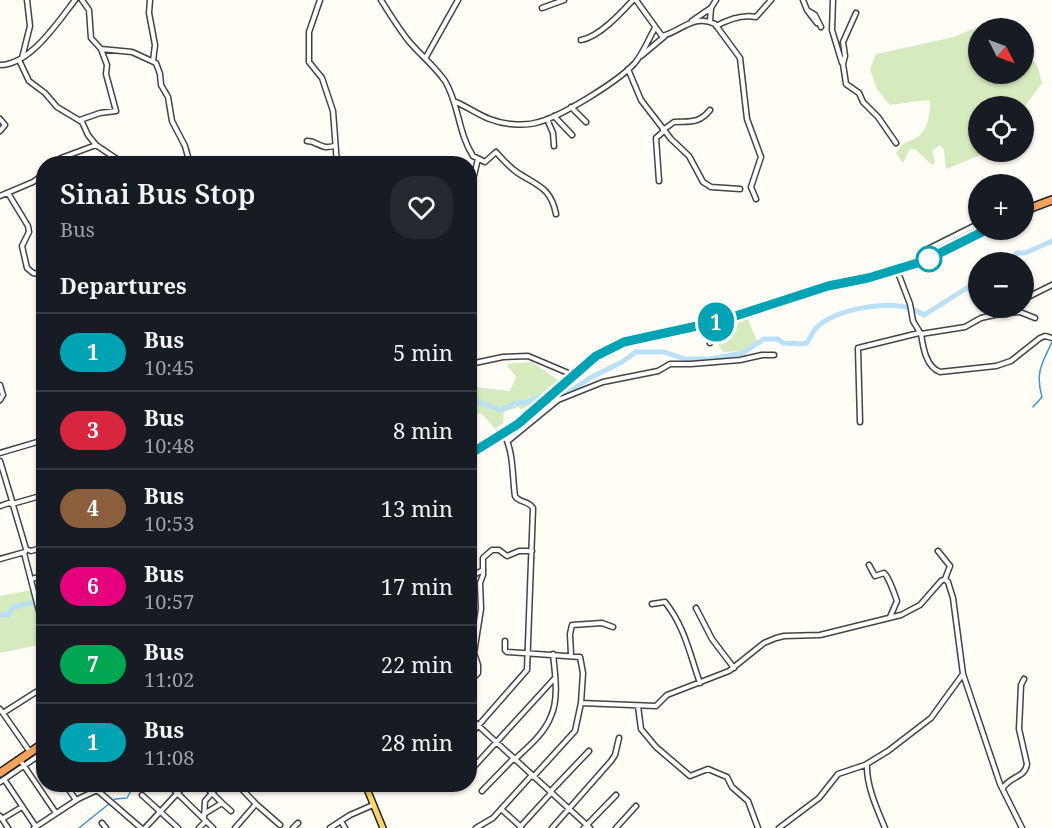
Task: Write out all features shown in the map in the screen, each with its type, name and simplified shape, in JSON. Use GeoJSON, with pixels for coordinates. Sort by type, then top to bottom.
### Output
{"type":"FeatureCollection","features":[{"type":"Feature","properties":{"kind":"highway"},"geometry":{"type":"LineString","coordinates":[[1034,207],[1052,200]]}},
{"type":"Feature","properties":{"kind":"highway"},"geometry":{"type":"LineString","coordinates":[[477,451],[506,438],[596,356],[624,342],[720,321],[828,286],[868,278],[924,261],[968,239]]}},
{"type":"Feature","properties":{"kind":"highway"},"geometry":{"type":"LineString","coordinates":[[1,778],[36,748]]}},
{"type":"Feature","properties":{"kind":"main road"},"geometry":{"type":"LineString","coordinates":[[368,792],[383,828]]}},
{"type":"Feature","properties":{"kind":"street"},"geometry":{"type":"LineString","coordinates":[[27,0],[30,26],[21,59],[29,81],[45,93],[60,109],[80,120],[96,145],[111,156]]}},
{"type":"Feature","properties":{"kind":"street"},"geometry":{"type":"LineString","coordinates":[[0,65],[8,65],[21,59],[42,41],[75,0]]}},
{"type":"Feature","properties":{"kind":"street"},"geometry":{"type":"LineString","coordinates":[[80,120],[100,113],[117,111],[106,74],[107,65],[101,49],[91,38],[89,10],[82,0]]}},
{"type":"Feature","properties":{"kind":"street"},"geometry":{"type":"LineString","coordinates":[[150,0],[149,13],[155,45],[153,61]]}},
{"type":"Feature","properties":{"kind":"street"},"geometry":{"type":"LineString","coordinates":[[320,0],[309,32],[309,62],[322,78],[333,111],[336,156]]}},
{"type":"Feature","properties":{"kind":"street"},"geometry":{"type":"LineString","coordinates":[[381,0],[408,39],[426,57],[445,82],[455,102],[469,148],[476,156]]}},
{"type":"Feature","properties":{"kind":"street"},"geometry":{"type":"LineString","coordinates":[[426,57],[458,0]]}},
{"type":"Feature","properties":{"kind":"street"},"geometry":{"type":"LineString","coordinates":[[542,8],[564,0]]}},
{"type":"Feature","properties":{"kind":"street"},"geometry":{"type":"LineString","coordinates":[[581,40],[587,39],[607,26],[634,0],[660,35],[665,36]]}},
{"type":"Feature","properties":{"kind":"street"},"geometry":{"type":"LineString","coordinates":[[455,102],[484,118],[507,123],[534,123],[547,119],[608,85],[665,36],[711,8],[716,0]]}},
{"type":"Feature","properties":{"kind":"street"},"geometry":{"type":"LineString","coordinates":[[716,26],[732,18],[756,16],[771,0]]}},
{"type":"Feature","properties":{"kind":"street"},"geometry":{"type":"LineString","coordinates":[[803,0],[807,10],[819,26]]}},
{"type":"Feature","properties":{"kind":"street"},"geometry":{"type":"LineString","coordinates":[[833,0],[832,30],[848,85],[860,93],[864,103],[878,117],[896,143]]}},
{"type":"Feature","properties":{"kind":"street"},"geometry":{"type":"LineString","coordinates":[[710,21],[711,8]]}},
{"type":"Feature","properties":{"kind":"street"},"geometry":{"type":"LineString","coordinates":[[843,64],[844,38],[856,13]]}},
{"type":"Feature","properties":{"kind":"street"},"geometry":{"type":"LineString","coordinates":[[692,21],[710,21],[740,58],[747,119],[761,154],[761,161],[752,187],[756,199]]}},
{"type":"Feature","properties":{"kind":"street"},"geometry":{"type":"LineString","coordinates":[[638,58],[655,28]]}},
{"type":"Feature","properties":{"kind":"street"},"geometry":{"type":"LineString","coordinates":[[101,49],[132,52],[153,61],[159,69],[160,82],[168,97],[172,121],[188,156]]}},
{"type":"Feature","properties":{"kind":"street"},"geometry":{"type":"LineString","coordinates":[[628,69],[639,96],[664,130],[689,156],[703,182],[708,186],[740,189]]}},
{"type":"Feature","properties":{"kind":"street"},"geometry":{"type":"LineString","coordinates":[[571,106],[586,122]]}},
{"type":"Feature","properties":{"kind":"street"},"geometry":{"type":"LineString","coordinates":[[659,181],[656,138],[674,122],[690,123],[699,120],[710,110]]}},
{"type":"Feature","properties":{"kind":"street"},"geometry":{"type":"LineString","coordinates":[[554,116],[572,135]]}},
{"type":"Feature","properties":{"kind":"street"},"geometry":{"type":"LineString","coordinates":[[0,119],[5,125],[0,131]]}},
{"type":"Feature","properties":{"kind":"street"},"geometry":{"type":"LineString","coordinates":[[547,119],[553,133],[554,146]]}},
{"type":"Feature","properties":{"kind":"street"},"geometry":{"type":"LineString","coordinates":[[307,141],[310,140],[324,147],[334,146]]}},
{"type":"Feature","properties":{"kind":"street"},"geometry":{"type":"LineString","coordinates":[[66,156],[96,145]]}},
{"type":"Feature","properties":{"kind":"street"},"geometry":{"type":"LineString","coordinates":[[477,163],[478,159],[487,161],[496,152],[513,170],[547,190],[553,200],[556,213]]}},
{"type":"Feature","properties":{"kind":"street"},"geometry":{"type":"LineString","coordinates":[[0,196],[36,180]]}},
{"type":"Feature","properties":{"kind":"street"},"geometry":{"type":"LineString","coordinates":[[8,194],[28,226],[29,232],[22,246],[27,268],[36,274]]}},
{"type":"Feature","properties":{"kind":"street"},"geometry":{"type":"LineString","coordinates":[[924,261],[924,251],[968,229]]}},
{"type":"Feature","properties":{"kind":"street"},"geometry":{"type":"LineString","coordinates":[[896,269],[930,365],[934,370],[940,372],[968,370],[1011,361],[1040,338],[1045,336],[1052,338]]}},
{"type":"Feature","properties":{"kind":"street"},"geometry":{"type":"LineString","coordinates":[[1034,294],[1052,285]]}},
{"type":"Feature","properties":{"kind":"street"},"geometry":{"type":"LineString","coordinates":[[860,422],[858,348],[920,333],[965,327],[981,318],[1004,313],[1020,312],[1035,318]]}},
{"type":"Feature","properties":{"kind":"street"},"geometry":{"type":"LineString","coordinates":[[711,343],[720,321]]}},
{"type":"Feature","properties":{"kind":"street"},"geometry":{"type":"LineString","coordinates":[[616,795],[587,827],[478,726],[527,672],[533,508],[514,496],[514,478],[506,438],[558,400],[603,382],[655,371],[670,364],[740,360],[774,355]]}},
{"type":"Feature","properties":{"kind":"street"},"geometry":{"type":"LineString","coordinates":[[477,363],[503,357],[528,356],[573,375]]}},
{"type":"Feature","properties":{"kind":"street"},"geometry":{"type":"LineString","coordinates":[[0,385],[3,395],[0,400]]}},
{"type":"Feature","properties":{"kind":"street"},"geometry":{"type":"LineString","coordinates":[[0,453],[36,442]]}},
{"type":"Feature","properties":{"kind":"street"},"geometry":{"type":"LineString","coordinates":[[0,461],[25,547],[36,599]]}},
{"type":"Feature","properties":{"kind":"street"},"geometry":{"type":"LineString","coordinates":[[0,506],[36,497]]}},
{"type":"Feature","properties":{"kind":"street"},"geometry":{"type":"LineString","coordinates":[[0,559],[36,549]]}},
{"type":"Feature","properties":{"kind":"street"},"geometry":{"type":"LineString","coordinates":[[477,629],[481,609],[480,583],[483,575],[483,558],[492,550],[499,550],[507,556],[519,551],[532,551]]}},
{"type":"Feature","properties":{"kind":"street"},"geometry":{"type":"LineString","coordinates":[[581,703],[656,706],[667,695],[734,668],[764,643],[781,636],[820,635],[913,610],[941,580],[945,579],[950,566],[938,551]]}},
{"type":"Feature","properties":{"kind":"street"},"geometry":{"type":"LineString","coordinates":[[869,565],[875,576],[884,573],[887,575],[891,591],[896,598],[895,609],[889,618]]}},
{"type":"Feature","properties":{"kind":"street"},"geometry":{"type":"LineString","coordinates":[[477,573],[483,570]]}},
{"type":"Feature","properties":{"kind":"street"},"geometry":{"type":"LineString","coordinates":[[31,579],[36,578]]}},
{"type":"Feature","properties":{"kind":"street"},"geometry":{"type":"LineString","coordinates":[[945,579],[953,598],[963,674],[1002,789],[1022,828]]}},
{"type":"Feature","properties":{"kind":"street"},"geometry":{"type":"LineString","coordinates":[[652,604],[665,602],[678,620],[700,683]]}},
{"type":"Feature","properties":{"kind":"street"},"geometry":{"type":"LineString","coordinates":[[696,608],[712,639],[734,668]]}},
{"type":"Feature","properties":{"kind":"street"},"geometry":{"type":"LineString","coordinates":[[571,655],[572,625],[602,623],[613,627]]}},
{"type":"Feature","properties":{"kind":"street"},"geometry":{"type":"LineString","coordinates":[[476,828],[490,821],[575,731],[581,703],[582,660],[578,656],[507,652],[505,641]]}},
{"type":"Feature","properties":{"kind":"street"},"geometry":{"type":"LineString","coordinates":[[482,792],[537,736],[551,717],[555,699],[553,654]]}},
{"type":"Feature","properties":{"kind":"street"},"geometry":{"type":"LineString","coordinates":[[782,827],[819,798],[837,774],[867,763],[895,747],[932,718],[963,674]]}},
{"type":"Feature","properties":{"kind":"street"},"geometry":{"type":"LineString","coordinates":[[477,763],[554,679]]}},
{"type":"Feature","properties":{"kind":"street"},"geometry":{"type":"LineString","coordinates":[[1002,789],[1011,778],[1020,775],[1026,769],[1027,764],[1019,729],[1021,686],[1024,679]]}},
{"type":"Feature","properties":{"kind":"street"},"geometry":{"type":"LineString","coordinates":[[30,752],[2,713],[36,692]]}},
{"type":"Feature","properties":{"kind":"street"},"geometry":{"type":"LineString","coordinates":[[638,705],[641,729],[656,747],[690,776],[708,770],[728,777],[732,787],[748,801],[758,828]]}},
{"type":"Feature","properties":{"kind":"street"},"geometry":{"type":"LineString","coordinates":[[552,828],[611,761],[615,755],[619,738]]}},
{"type":"Feature","properties":{"kind":"street"},"geometry":{"type":"LineString","coordinates":[[501,809],[521,828],[589,751]]}},
{"type":"Feature","properties":{"kind":"street"},"geometry":{"type":"LineString","coordinates":[[36,756],[21,762],[36,784]]}},
{"type":"Feature","properties":{"kind":"street"},"geometry":{"type":"LineString","coordinates":[[867,763],[867,774],[885,828]]}},
{"type":"Feature","properties":{"kind":"street"},"geometry":{"type":"LineString","coordinates":[[1,778],[35,827],[93,792]]}},
{"type":"Feature","properties":{"kind":"street"},"geometry":{"type":"LineString","coordinates":[[42,792],[56,813]]}},
{"type":"Feature","properties":{"kind":"street"},"geometry":{"type":"LineString","coordinates":[[70,792],[76,801]]}},
{"type":"Feature","properties":{"kind":"street"},"geometry":{"type":"LineString","coordinates":[[99,792],[143,828],[177,793],[213,828]]}},
{"type":"Feature","properties":{"kind":"street"},"geometry":{"type":"LineString","coordinates":[[245,792],[280,825]]}},
{"type":"Feature","properties":{"kind":"street"},"geometry":{"type":"LineString","coordinates":[[205,818],[204,804],[212,793],[231,811]]}},
{"type":"Feature","properties":{"kind":"street"},"geometry":{"type":"LineString","coordinates":[[142,795],[178,828]]}},
{"type":"Feature","properties":{"kind":"street"},"geometry":{"type":"LineString","coordinates":[[199,828],[205,818],[222,803]]}},
{"type":"Feature","properties":{"kind":"street"},"geometry":{"type":"LineString","coordinates":[[235,828],[256,804]]}},
{"type":"Feature","properties":{"kind":"street"},"geometry":{"type":"LineString","coordinates":[[330,828],[373,805]]}},
{"type":"Feature","properties":{"kind":"street"},"geometry":{"type":"LineString","coordinates":[[616,828],[636,806]]}},
{"type":"Feature","properties":{"kind":"street"},"geometry":{"type":"LineString","coordinates":[[8,828],[1,818],[22,807]]}},
{"type":"Feature","properties":{"kind":"street"},"geometry":{"type":"LineString","coordinates":[[341,821],[345,828]]}},
{"type":"Feature","properties":{"kind":"street"},"geometry":{"type":"LineString","coordinates":[[102,823],[106,828]]}},
{"type":"Feature","properties":{"kind":"street"},"geometry":{"type":"LineString","coordinates":[[293,828],[298,823]]}},
{"type":"Feature","properties":{"kind":"green space"},"geometry":{"type":"Polygon","coordinates":[[[968,31],[968,84],[1034,84],[1034,61],[1042,83],[1033,96],[968,96],[968,160],[946,169],[944,150],[940,145],[932,151],[935,162],[932,165],[915,149],[910,149],[903,163],[896,153],[904,144],[919,136],[925,128],[929,117],[930,101],[890,105],[877,89],[870,69],[876,54],[954,37],[968,31]]]}},
{"type":"Feature","properties":{"kind":"green space"},"geometry":{"type":"Polygon","coordinates":[[[747,317],[757,341],[742,351],[723,352],[718,344],[727,343],[722,325],[747,317]]]}},
{"type":"Feature","properties":{"kind":"green space"},"geometry":{"type":"Polygon","coordinates":[[[532,362],[559,381],[539,402],[504,412],[503,423],[495,429],[482,414],[477,413],[477,387],[510,391],[516,377],[506,364],[532,362]]]}},
{"type":"Feature","properties":{"kind":"green space"},"geometry":{"type":"Polygon","coordinates":[[[36,589],[36,645],[0,653],[0,596],[36,589]]]}},
{"type":"Feature","properties":{"kind":"waterway"},"geometry":{"type":"LineString","coordinates":[[1027,252],[1052,241]]}},
{"type":"Feature","properties":{"kind":"waterway"},"geometry":{"type":"LineString","coordinates":[[477,401],[500,410],[541,396],[566,394],[636,352],[664,352],[685,359],[709,359],[743,353],[764,339],[778,339],[783,343],[807,343],[816,329],[836,315],[863,308],[890,305],[914,309],[924,315],[968,287]]}},
{"type":"Feature","properties":{"kind":"waterway"},"geometry":{"type":"LineString","coordinates":[[1033,407],[1042,397],[1039,375],[1052,342]]}},
{"type":"Feature","properties":{"kind":"waterway"},"geometry":{"type":"LineString","coordinates":[[0,615],[8,615],[13,607],[31,603]]}},
{"type":"Feature","properties":{"kind":"waterway"},"geometry":{"type":"LineString","coordinates":[[79,828],[115,799],[127,798],[130,792]]}},
{"type":"Feature","properties":{"kind":"bus line","name":"1"},"geometry":{"type":"LineString","coordinates":[[477,450],[518,424],[596,356],[624,342],[720,321],[828,286],[868,278],[924,261],[968,240]]}}]}
